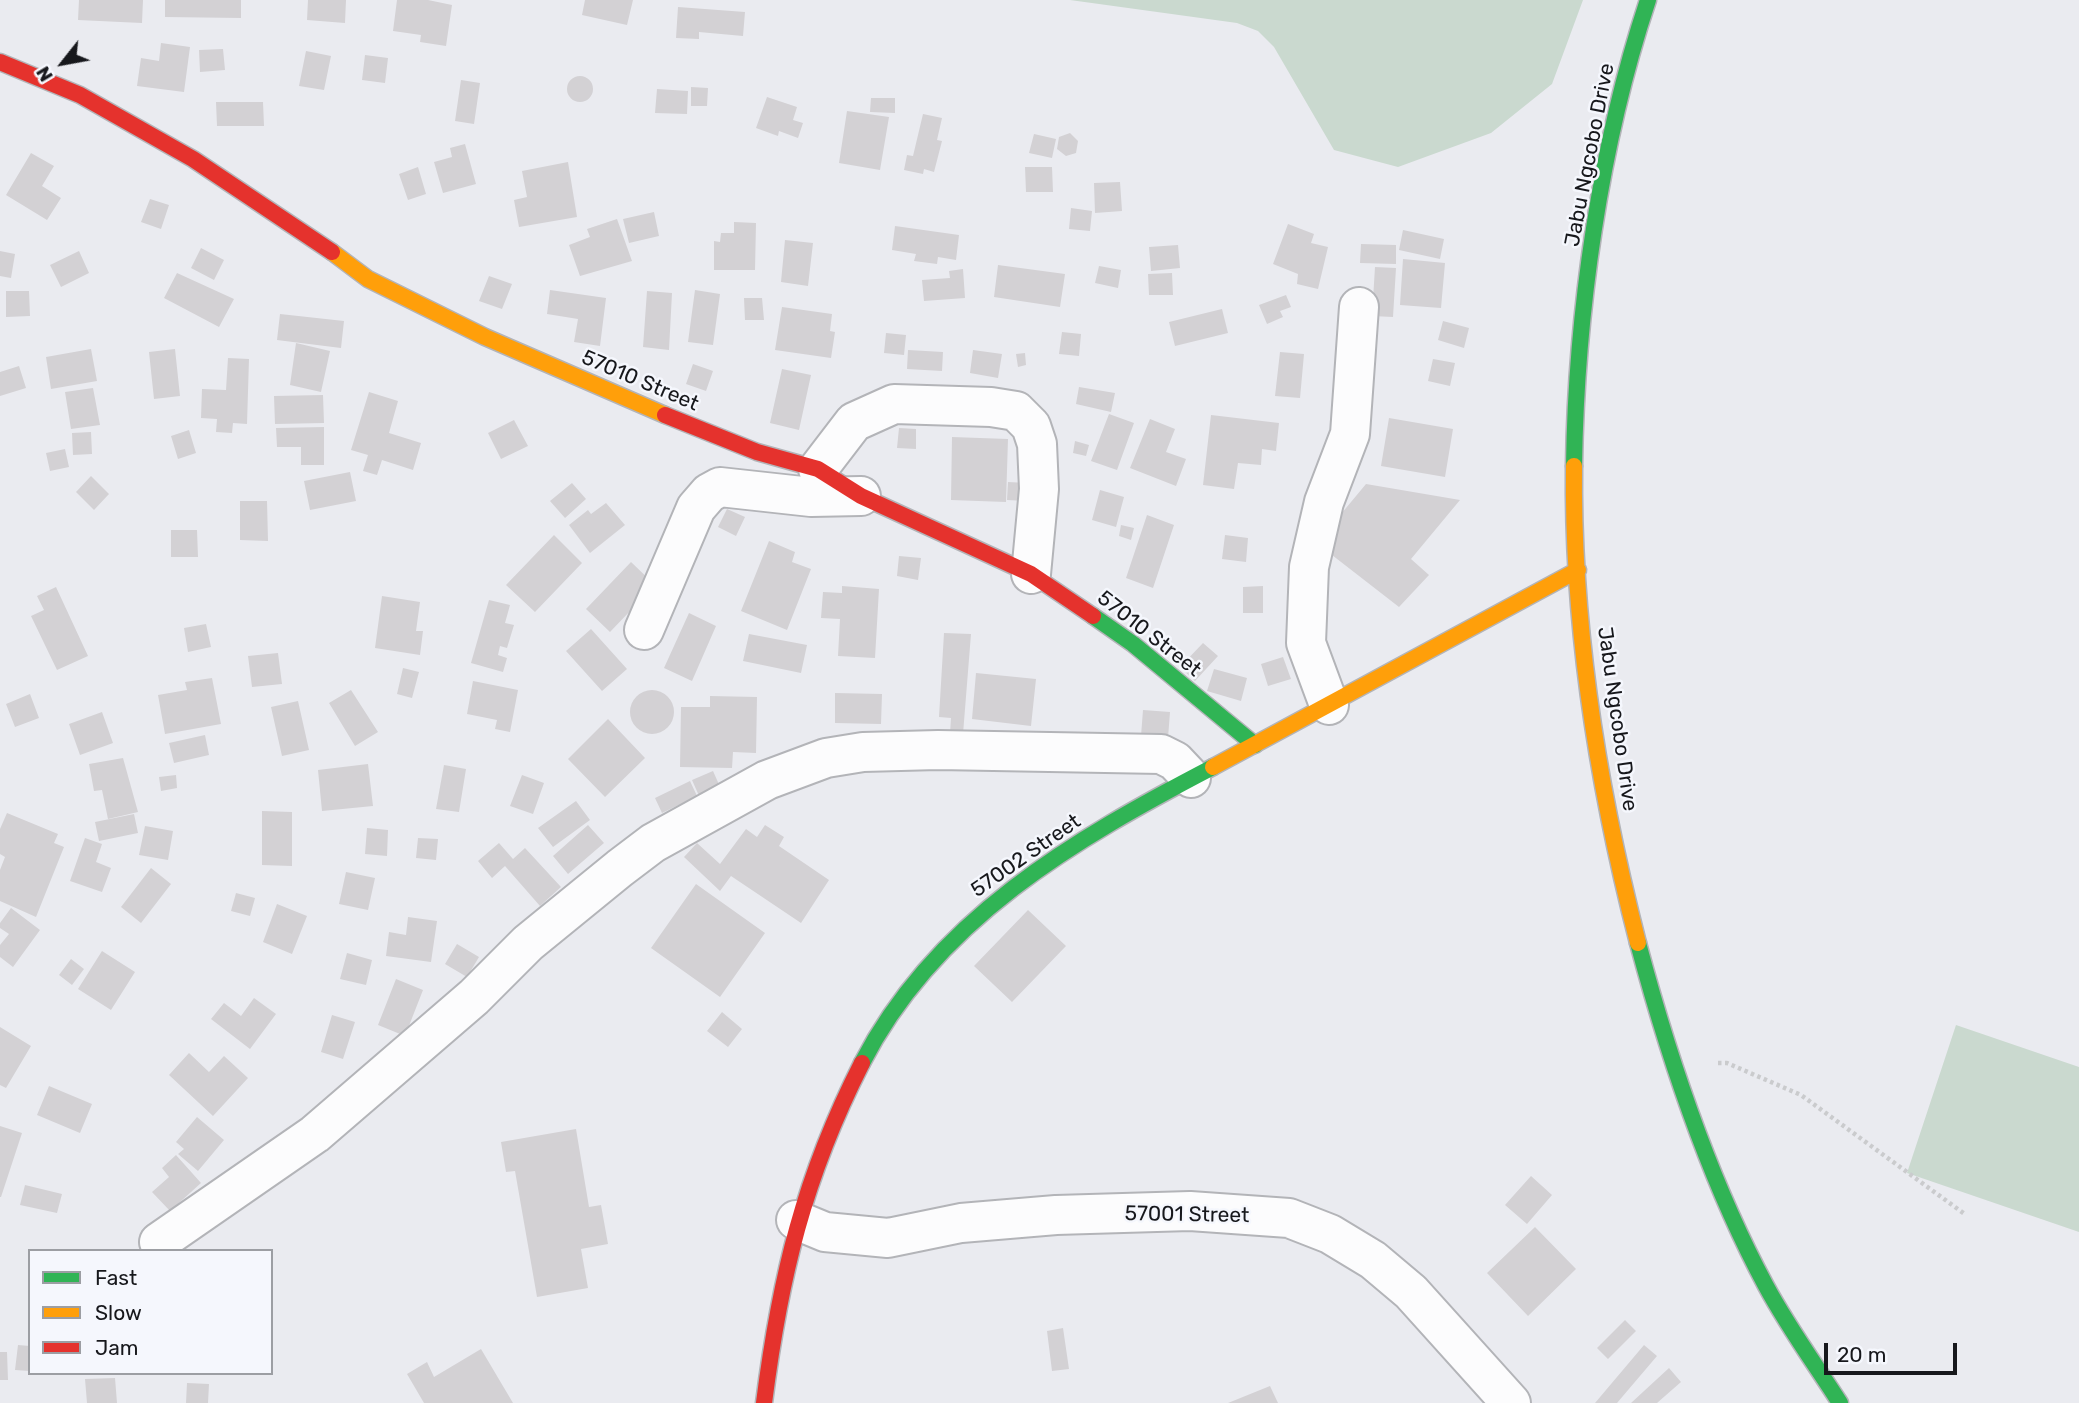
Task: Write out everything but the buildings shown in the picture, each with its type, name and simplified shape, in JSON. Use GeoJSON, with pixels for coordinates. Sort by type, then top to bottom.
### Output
{"type":"FeatureCollection","features":[{"type":"Feature","properties":{"kind":"street","name":"Jabu Ngcobo Drive"},"geometry":{"type":"LineString","coordinates":[[1648,0],[1621,94],[1590,262],[1574,477],[1585,664],[1627,905],[1692,1118],[1757,1268],[1839,1403]]}},
{"type":"Feature","properties":{"kind":"street","name":"57010 Street"},"geometry":{"type":"LineString","coordinates":[[0,62],[80,95],[193,159],[297,226],[368,279],[485,337],[621,398],[757,452],[818,469],[861,496],[1031,574],[1133,644],[1255,745]]}},
{"type":"Feature","properties":{"kind":"street"},"geometry":{"type":"LineString","coordinates":[[1329,705],[1306,643],[1309,567],[1324,502],[1350,434],[1359,307]]}},
{"type":"Feature","properties":{"kind":"street"},"geometry":{"type":"LineString","coordinates":[[818,469],[854,422],[894,404],[991,407],[1016,411],[1031,426],[1037,444],[1039,489],[1031,574]]}},
{"type":"Feature","properties":{"kind":"street"},"geometry":{"type":"LineString","coordinates":[[644,630],[696,508],[709,493],[730,487],[811,497],[861,496]]}},
{"type":"Feature","properties":{"kind":"street","name":"57002 Street"},"geometry":{"type":"LineString","coordinates":[[764,1403],[779,1289],[810,1174],[863,1061],[910,987],[943,949],[1014,885],[1072,847],[1191,778],[1578,570]]}},
{"type":"Feature","properties":{"kind":"street"},"geometry":{"type":"LineString","coordinates":[[159,1242],[314,1134],[474,997],[528,943],[642,851],[766,780],[826,758],[863,752],[938,750],[1161,754],[1175,761],[1191,778]]}},
{"type":"Feature","properties":{"kind":"street","name":"57001 Street"},"geometry":{"type":"LineString","coordinates":[[796,1220],[825,1232],[888,1238],[961,1223],[1056,1215],[1190,1211],[1289,1218],[1330,1234],[1373,1260],[1411,1292],[1511,1403]]}},
{"type":"Feature","properties":{"kind":"path"},"geometry":{"type":"LineString","coordinates":[[1675,1062],[1727,1063],[1801,1095],[1966,1215]]}},
{"type":"Feature","properties":{"kind":"shaded area"},"geometry":{"type":"Polygon","coordinates":[[[1070,0],[1583,0],[1552,84],[1491,133],[1398,167],[1334,150],[1274,47],[1258,31],[1237,23],[1070,0]]]}},
{"type":"Feature","properties":{"kind":"shaded area"},"geometry":{"type":"Polygon","coordinates":[[[1956,1025],[2079,1067],[2079,1232],[1907,1173],[1956,1025]]]}},
{"type":"Feature","properties":{"kind":"traffic: fast"},"geometry":{"type":"LineString","coordinates":[[1574,466],[1580,349],[1594,230],[1616,112],[1648,0]]}},
{"type":"Feature","properties":{"kind":"traffic: fast"},"geometry":{"type":"LineString","coordinates":[[1093,616],[1133,644],[1255,745]]}},
{"type":"Feature","properties":{"kind":"traffic: fast"},"geometry":{"type":"LineString","coordinates":[[862,1063],[893,1012],[929,966],[969,925],[1061,854],[1110,823],[1213,767]]}},
{"type":"Feature","properties":{"kind":"traffic: fast"},"geometry":{"type":"LineString","coordinates":[[1638,943],[1677,1075],[1726,1204],[1774,1301],[1840,1403]]}},
{"type":"Feature","properties":{"kind":"traffic: slow"},"geometry":{"type":"LineString","coordinates":[[332,252],[368,279],[485,337],[665,415]]}},
{"type":"Feature","properties":{"kind":"traffic: slow"},"geometry":{"type":"LineString","coordinates":[[1574,466],[1578,587],[1590,707],[1611,826],[1638,943]]}},
{"type":"Feature","properties":{"kind":"traffic: slow"},"geometry":{"type":"LineString","coordinates":[[1213,767],[1578,570]]}},
{"type":"Feature","properties":{"kind":"traffic: jam"},"geometry":{"type":"LineString","coordinates":[[0,62],[80,95],[193,159],[332,252]]}},
{"type":"Feature","properties":{"kind":"traffic: jam"},"geometry":{"type":"LineString","coordinates":[[665,415],[757,452],[818,469],[861,496],[1031,574],[1093,616]]}},
{"type":"Feature","properties":{"kind":"traffic: jam"},"geometry":{"type":"LineString","coordinates":[[764,1403],[778,1313],[797,1228],[824,1146],[862,1063]]}}]}
